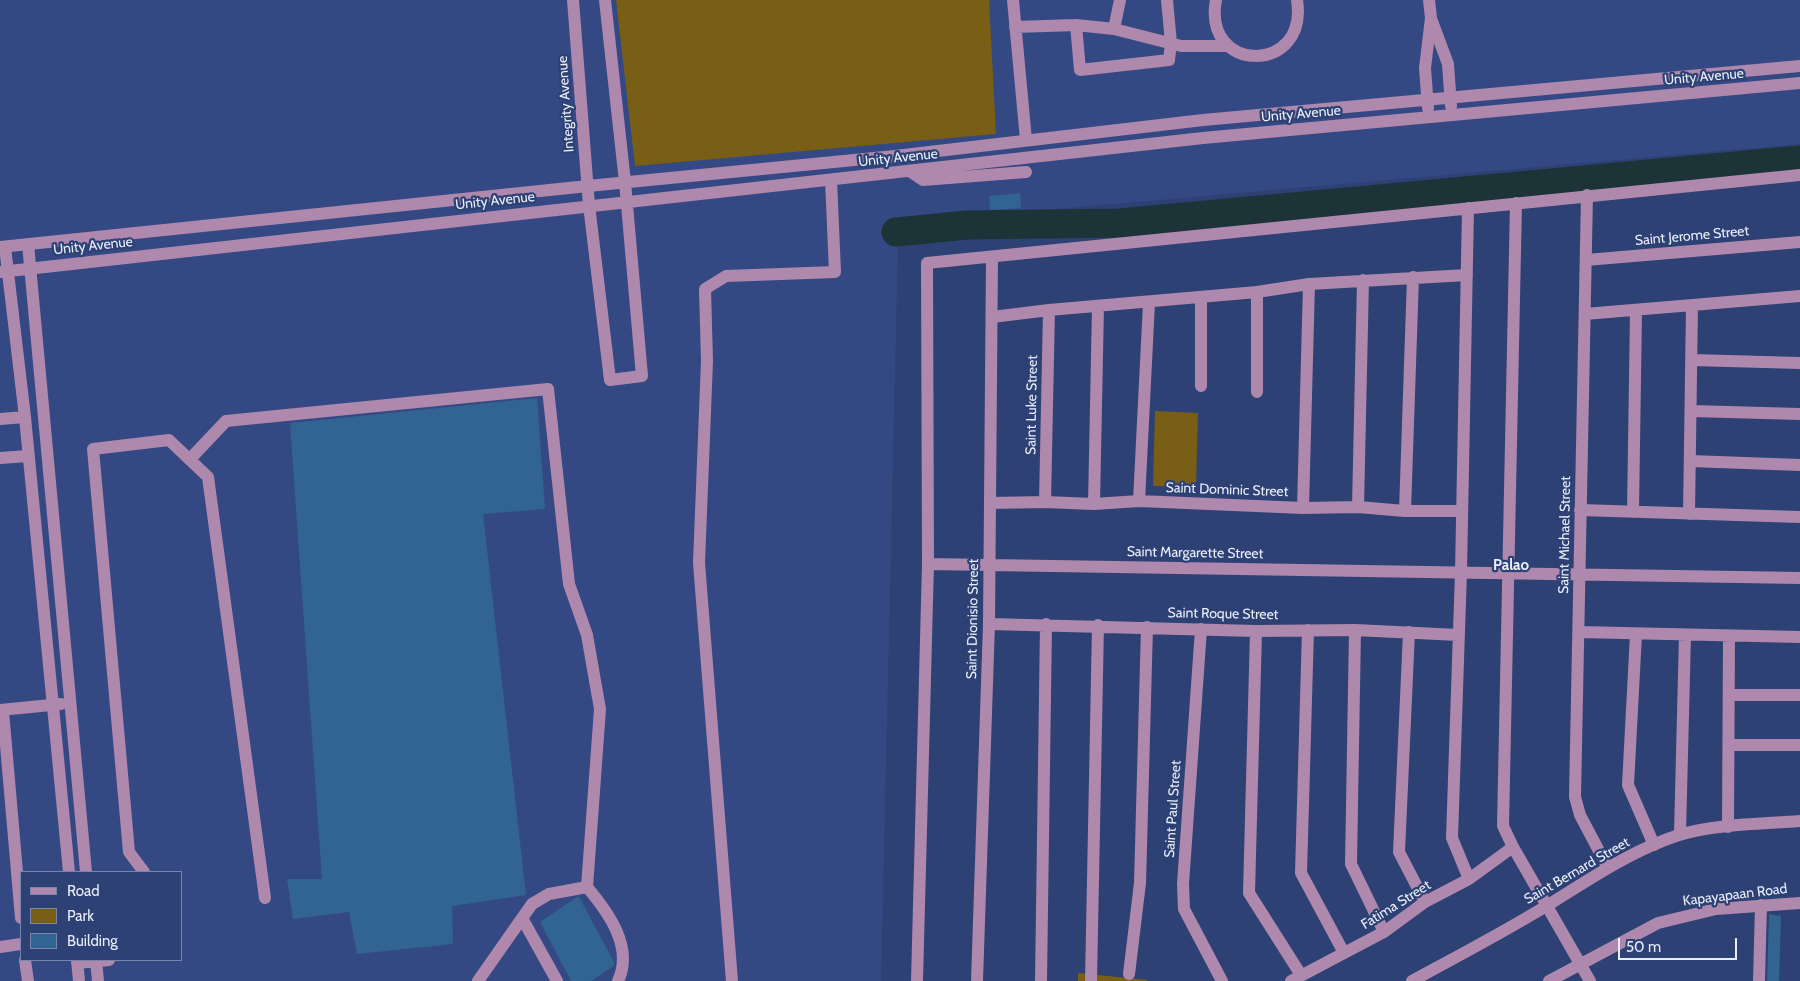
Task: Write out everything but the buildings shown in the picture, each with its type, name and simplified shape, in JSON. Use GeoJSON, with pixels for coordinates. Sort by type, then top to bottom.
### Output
{"type":"FeatureCollection","features":[{"type":"Feature","properties":{"kind":"street","name":"Integrity Avenue"},"geometry":{"type":"LineString","coordinates":[[574,0],[589,205],[610,380],[642,376],[626,202]]}},
{"type":"Feature","properties":{"kind":"street"},"geometry":{"type":"LineString","coordinates":[[605,0],[626,202]]}},
{"type":"Feature","properties":{"kind":"street"},"geometry":{"type":"LineString","coordinates":[[1013,0],[1026,140]]}},
{"type":"Feature","properties":{"kind":"street"},"geometry":{"type":"LineString","coordinates":[[1114,29],[1120,0]]}},
{"type":"Feature","properties":{"kind":"street"},"geometry":{"type":"LineString","coordinates":[[1076,25],[1080,70],[1169,60],[1171,44],[1166,0]]}},
{"type":"Feature","properties":{"kind":"street"},"geometry":{"type":"LineString","coordinates":[[1216,0],[1213,15],[1217,32],[1227,46]]}},
{"type":"Feature","properties":{"kind":"street"},"geometry":{"type":"LineString","coordinates":[[1015,27],[1076,25],[1114,29],[1181,46],[1227,46],[1247,56],[1271,55],[1290,42],[1300,16],[1297,0]]}},
{"type":"Feature","properties":{"kind":"street"},"geometry":{"type":"LineString","coordinates":[[1429,0],[1431,18],[1425,68],[1429,118]]}},
{"type":"Feature","properties":{"kind":"street"},"geometry":{"type":"LineString","coordinates":[[1431,18],[1448,64],[1451,116]]}},
{"type":"Feature","properties":{"kind":"street","name":"Unity Avenue"},"geometry":{"type":"LineString","coordinates":[[2,247],[625,182],[895,156],[1203,120],[1800,66]]}},
{"type":"Feature","properties":{"kind":"street","name":"Unity Avenue"},"geometry":{"type":"LineString","coordinates":[[4,271],[589,205],[912,172],[1203,138],[1800,83]]}},
{"type":"Feature","properties":{"kind":"street"},"geometry":{"type":"LineString","coordinates":[[912,172],[923,180],[1026,172]]}},
{"type":"Feature","properties":{"kind":"street"},"geometry":{"type":"LineString","coordinates":[[917,981],[928,564],[927,263],[992,258],[1587,195],[1800,175]]}},
{"type":"Feature","properties":{"kind":"street"},"geometry":{"type":"LineString","coordinates":[[732,981],[699,563],[707,362],[705,290],[726,276],[835,272],[831,180]]}},
{"type":"Feature","properties":{"kind":"street","name":"Saint Michael Street"},"geometry":{"type":"LineString","coordinates":[[1587,195],[1574,796],[1580,814],[1608,868]]}},
{"type":"Feature","properties":{"kind":"street"},"geometry":{"type":"LineString","coordinates":[[1516,203],[1503,826],[1513,848],[1590,981]]}},
{"type":"Feature","properties":{"kind":"street"},"geometry":{"type":"LineString","coordinates":[[1468,208],[1461,572],[1452,838],[1469,879]]}},
{"type":"Feature","properties":{"kind":"street","name":"Saint Jerome Street"},"geometry":{"type":"LineString","coordinates":[[1586,260],[1800,242]]}},
{"type":"Feature","properties":{"kind":"street"},"geometry":{"type":"LineString","coordinates":[[28,244],[86,871]]}},
{"type":"Feature","properties":{"kind":"street"},"geometry":{"type":"LineString","coordinates":[[2,247],[25,416],[55,705],[69,871]]}},
{"type":"Feature","properties":{"kind":"street","name":"Saint Dionisio Street"},"geometry":{"type":"LineString","coordinates":[[976,981],[989,624],[992,258]]}},
{"type":"Feature","properties":{"kind":"street"},"geometry":{"type":"LineString","coordinates":[[992,317],[1049,310],[1200,298],[1309,284],[1467,275]]}},
{"type":"Feature","properties":{"kind":"street"},"geometry":{"type":"LineString","coordinates":[[1405,511],[1413,277]]}},
{"type":"Feature","properties":{"kind":"street"},"geometry":{"type":"LineString","coordinates":[[1358,507],[1363,280]]}},
{"type":"Feature","properties":{"kind":"street"},"geometry":{"type":"LineString","coordinates":[[1303,508],[1309,284]]}},
{"type":"Feature","properties":{"kind":"street"},"geometry":{"type":"LineString","coordinates":[[1257,292],[1257,392]]}},
{"type":"Feature","properties":{"kind":"street"},"geometry":{"type":"LineString","coordinates":[[1584,314],[1800,296]]}},
{"type":"Feature","properties":{"kind":"street"},"geometry":{"type":"LineString","coordinates":[[1200,298],[1201,386]]}},
{"type":"Feature","properties":{"kind":"street"},"geometry":{"type":"LineString","coordinates":[[1139,501],[1149,303]]}},
{"type":"Feature","properties":{"kind":"street"},"geometry":{"type":"LineString","coordinates":[[1094,504],[1098,306]]}},
{"type":"Feature","properties":{"kind":"street"},"geometry":{"type":"LineString","coordinates":[[1689,514],[1692,306]]}},
{"type":"Feature","properties":{"kind":"street","name":"Saint Luke Street"},"geometry":{"type":"LineString","coordinates":[[1045,502],[1049,310]]}},
{"type":"Feature","properties":{"kind":"street"},"geometry":{"type":"LineString","coordinates":[[1633,512],[1636,311]]}},
{"type":"Feature","properties":{"kind":"street"},"geometry":{"type":"LineString","coordinates":[[1692,360],[1800,363]]}},
{"type":"Feature","properties":{"kind":"street"},"geometry":{"type":"LineString","coordinates":[[190,459],[226,422],[548,389],[569,584],[587,635],[600,709],[587,887],[607,911],[616,929],[624,959],[623,971],[618,981]]}},
{"type":"Feature","properties":{"kind":"street"},"geometry":{"type":"LineString","coordinates":[[1691,410],[1800,414]]}},
{"type":"Feature","properties":{"kind":"street"},"geometry":{"type":"LineString","coordinates":[[0,419],[25,416]]}},
{"type":"Feature","properties":{"kind":"street"},"geometry":{"type":"LineString","coordinates":[[143,871],[129,852],[93,449],[169,440],[208,477],[265,898]]}},
{"type":"Feature","properties":{"kind":"street"},"geometry":{"type":"LineString","coordinates":[[0,458],[28,456]]}},
{"type":"Feature","properties":{"kind":"street"},"geometry":{"type":"LineString","coordinates":[[1690,461],[1800,465]]}},
{"type":"Feature","properties":{"kind":"street","name":"Saint Dominic Street"},"geometry":{"type":"LineString","coordinates":[[990,503],[1045,502],[1094,504],[1139,501],[1303,508],[1358,507],[1405,511],[1462,511]]}},
{"type":"Feature","properties":{"kind":"street"},"geometry":{"type":"LineString","coordinates":[[1580,510],[1800,517]]}},
{"type":"Feature","properties":{"kind":"street","name":"Saint Margarette Street"},"geometry":{"type":"LineString","coordinates":[[928,564],[1800,578]]}},
{"type":"Feature","properties":{"kind":"street","name":"Saint Roque Street"},"geometry":{"type":"LineString","coordinates":[[989,624],[1098,625],[1256,631],[1355,630],[1458,635]]}},
{"type":"Feature","properties":{"kind":"street"},"geometry":{"type":"LineString","coordinates":[[1041,981],[1046,624]]}},
{"type":"Feature","properties":{"kind":"street"},"geometry":{"type":"LineString","coordinates":[[1091,981],[1098,625]]}},
{"type":"Feature","properties":{"kind":"street"},"geometry":{"type":"LineString","coordinates":[[1129,974],[1140,883],[1147,627]]}},
{"type":"Feature","properties":{"kind":"street","name":"Saint Paul Street"},"geometry":{"type":"LineString","coordinates":[[1201,629],[1183,884],[1184,909],[1222,981]]}},
{"type":"Feature","properties":{"kind":"street"},"geometry":{"type":"LineString","coordinates":[[1308,630],[1301,873],[1344,953]]}},
{"type":"Feature","properties":{"kind":"street"},"geometry":{"type":"LineString","coordinates":[[1355,630],[1351,864],[1384,932]]}},
{"type":"Feature","properties":{"kind":"street"},"geometry":{"type":"LineString","coordinates":[[1256,631],[1249,893],[1296,978]]}},
{"type":"Feature","properties":{"kind":"street"},"geometry":{"type":"LineString","coordinates":[[1409,632],[1399,852],[1425,902]]}},
{"type":"Feature","properties":{"kind":"street"},"geometry":{"type":"LineString","coordinates":[[1578,632],[1800,637]]}},
{"type":"Feature","properties":{"kind":"street"},"geometry":{"type":"LineString","coordinates":[[1636,634],[1628,785],[1654,845]]}},
{"type":"Feature","properties":{"kind":"street"},"geometry":{"type":"LineString","coordinates":[[1680,834],[1685,634]]}},
{"type":"Feature","properties":{"kind":"street"},"geometry":{"type":"LineString","coordinates":[[1728,827],[1729,636]]}},
{"type":"Feature","properties":{"kind":"street"},"geometry":{"type":"LineString","coordinates":[[1729,694],[1800,695]]}},
{"type":"Feature","properties":{"kind":"street"},"geometry":{"type":"LineString","coordinates":[[20,907],[2,710],[71,702]]}},
{"type":"Feature","properties":{"kind":"street"},"geometry":{"type":"LineString","coordinates":[[1729,745],[1800,745]]}},
{"type":"Feature","properties":{"kind":"street","name":"Saint Bernard Street"},"geometry":{"type":"LineString","coordinates":[[1412,981],[1547,906],[1608,868],[1680,834],[1728,827],[1800,821]]}},
{"type":"Feature","properties":{"kind":"street","name":"Fatima Street"},"geometry":{"type":"LineString","coordinates":[[1296,978],[1384,932],[1425,902],[1469,879],[1513,848]]}},
{"type":"Feature","properties":{"kind":"street"},"geometry":{"type":"LineString","coordinates":[[478,981],[532,904],[549,894],[587,887]]}},
{"type":"Feature","properties":{"kind":"street","name":"Kapayapaan Road"},"geometry":{"type":"LineString","coordinates":[[1549,981],[1658,922],[1716,909],[1800,903]]}},
{"type":"Feature","properties":{"kind":"street"},"geometry":{"type":"LineString","coordinates":[[1759,981],[1761,905]]}},
{"type":"Feature","properties":{"kind":"street"},"geometry":{"type":"LineString","coordinates":[[522,918],[557,981]]}},
{"type":"Feature","properties":{"kind":"street"},"geometry":{"type":"LineString","coordinates":[[0,947],[20,944]]}},
{"type":"Feature","properties":{"kind":"street"},"geometry":{"type":"LineString","coordinates":[[25,961],[28,981]]}},
{"type":"Feature","properties":{"kind":"street"},"geometry":{"type":"LineString","coordinates":[[77,961],[79,981]]}},
{"type":"Feature","properties":{"kind":"street"},"geometry":{"type":"LineString","coordinates":[[96,961],[98,981]]}},
{"type":"Feature","properties":{"kind":"shaded area"},"geometry":{"type":"Polygon","coordinates":[[[0,0],[1800,0],[1800,144],[896,223],[898,240],[881,981],[0,981],[0,0]]]}},
{"type":"Feature","properties":{"kind":"green space"},"geometry":{"type":"Polygon","coordinates":[[[616,0],[989,0],[996,134],[635,166],[616,0]]]}},
{"type":"Feature","properties":{"kind":"green space"},"geometry":{"type":"Polygon","coordinates":[[[1155,411],[1198,413],[1196,487],[1153,486],[1155,411]]]}},
{"type":"Feature","properties":{"kind":"green space"},"geometry":{"type":"Polygon","coordinates":[[[1078,973],[1147,980],[1147,981],[1078,981],[1078,973]]]}},
{"type":"Feature","properties":{"kind":"waterway"},"geometry":{"type":"LineString","coordinates":[[896,232],[967,225],[1120,223],[1800,160]]}},
{"type":"Feature","properties":{"kind":"district","name":"Palao"},"geometry":{"type":"Point","coordinates":[1511,566]}}]}
